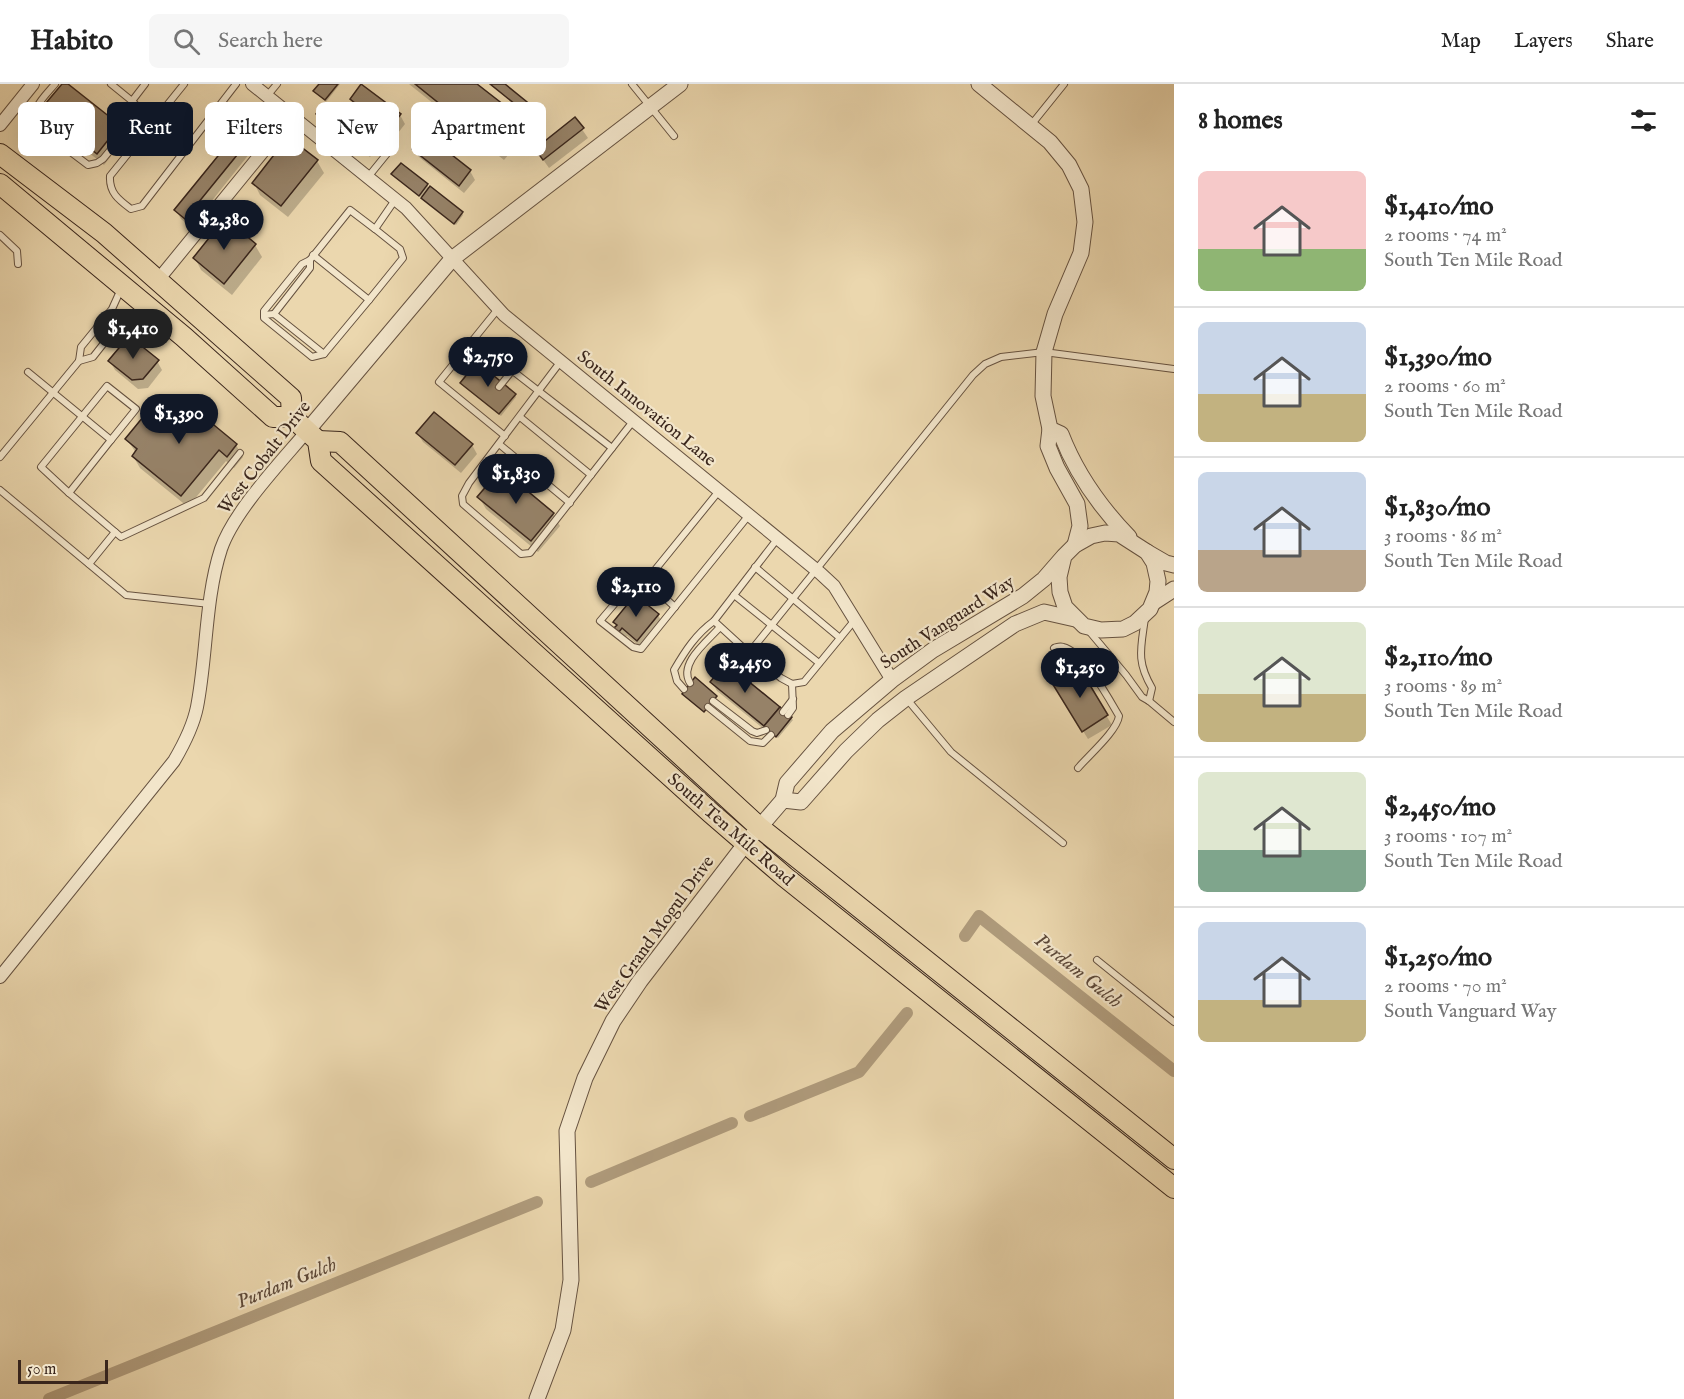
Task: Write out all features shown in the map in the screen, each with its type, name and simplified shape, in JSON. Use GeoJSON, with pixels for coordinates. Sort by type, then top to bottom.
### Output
{"type":"FeatureCollection","features":[{"type":"Feature","properties":{"kind":"main road","name":"South Ten Mile Road"},"geometry":{"type":"LineString","coordinates":[[0,154],[55,197],[77,210],[291,398],[292,417],[312,436],[321,461],[746,843],[1174,1188]]}},
{"type":"Feature","properties":{"kind":"main road","name":"South Ten Mile Road"},"geometry":{"type":"LineString","coordinates":[[0,184],[149,307],[273,417],[292,417]]}},
{"type":"Feature","properties":{"kind":"main road","name":"South Ten Mile Road"},"geometry":{"type":"LineString","coordinates":[[312,436],[340,442],[759,827],[1174,1159]]}},
{"type":"Feature","properties":{"kind":"street"},"geometry":{"type":"LineString","coordinates":[[0,125],[33,84]]}},
{"type":"Feature","properties":{"kind":"street","name":"South Innovation Lane"},"geometry":{"type":"LineString","coordinates":[[252,84],[274,102]]}},
{"type":"Feature","properties":{"kind":"street","name":"West Cobalt Drive"},"geometry":{"type":"LineString","coordinates":[[0,977],[174,761],[188,736],[197,708],[210,604],[222,548],[241,513],[312,436],[452,259],[680,84]]}},
{"type":"Feature","properties":{"kind":"street"},"geometry":{"type":"LineString","coordinates":[[979,84],[1050,142],[1069,165],[1081,189],[1084,222],[1081,253],[1055,314],[1044,352],[1043,396],[1050,429],[1048,446],[1077,504],[1080,526],[1075,545]]}},
{"type":"Feature","properties":{"kind":"street","name":"South Innovation Lane"},"geometry":{"type":"LineString","coordinates":[[304,126],[406,208],[498,308],[834,586],[891,680]]}},
{"type":"Feature","properties":{"kind":"street"},"geometry":{"type":"LineString","coordinates":[[158,280],[259,156]]}},
{"type":"Feature","properties":{"kind":"street"},"geometry":{"type":"LineString","coordinates":[[1050,429],[1061,434],[1071,460],[1093,494],[1133,541],[1147,552],[1174,565]]}},
{"type":"Feature","properties":{"kind":"street"},"geometry":{"type":"LineString","coordinates":[[1080,622],[1065,607],[1060,592],[1059,577],[1064,556],[1075,545],[1091,536],[1105,533],[1119,534],[1133,541]]}},
{"type":"Feature","properties":{"kind":"street"},"geometry":{"type":"LineString","coordinates":[[1147,552],[1156,571],[1157,592],[1150,608]]}},
{"type":"Feature","properties":{"kind":"street","name":"South Vanguard Way"},"geometry":{"type":"LineString","coordinates":[[746,843],[783,800],[787,783],[832,731],[891,680],[933,650],[1023,596],[1044,579],[1064,556]]}},
{"type":"Feature","properties":{"kind":"street"},"geometry":{"type":"LineString","coordinates":[[783,800],[801,802],[878,720],[906,698],[1015,624],[1044,612],[1109,631],[1123,629],[1135,624],[1150,608],[1174,589]]}},
{"type":"Feature","properties":{"kind":"street","name":"West Grand Mogul Drive"},"geometry":{"type":"LineString","coordinates":[[537,1399],[563,1330],[567,1310],[571,1280],[567,1131],[585,1078],[613,1021],[746,843]]}},
{"type":"Feature","properties":{"kind":"lane"},"geometry":{"type":"LineString","coordinates":[[55,84],[38,105],[34,113],[34,121],[39,128],[88,165],[97,164],[103,159],[138,114],[138,107],[111,84]]}},
{"type":"Feature","properties":{"kind":"lane"},"geometry":{"type":"LineString","coordinates":[[132,101],[145,84]]}},
{"type":"Feature","properties":{"kind":"lane"},"geometry":{"type":"LineString","coordinates":[[184,84],[110,176],[111,191],[131,209],[142,206],[236,84]]}},
{"type":"Feature","properties":{"kind":"lane"},"geometry":{"type":"LineString","coordinates":[[267,96],[277,84]]}},
{"type":"Feature","properties":{"kind":"lane"},"geometry":{"type":"LineString","coordinates":[[632,84],[674,136]]}},
{"type":"Feature","properties":{"kind":"lane"},"geometry":{"type":"LineString","coordinates":[[1031,126],[1045,105],[1064,84]]}},
{"type":"Feature","properties":{"kind":"lane"},"geometry":{"type":"LineString","coordinates":[[368,177],[385,156]]}},
{"type":"Feature","properties":{"kind":"lane"},"geometry":{"type":"LineString","coordinates":[[375,229],[396,199]]}},
{"type":"Feature","properties":{"kind":"lane"},"geometry":{"type":"LineString","coordinates":[[350,210],[375,229],[400,249],[403,258],[324,354],[312,357],[268,322],[264,311],[302,264],[312,258],[350,210]]}},
{"type":"Feature","properties":{"kind":"lane"},"geometry":{"type":"LineString","coordinates":[[0,235],[17,251],[18,264]]}},
{"type":"Feature","properties":{"kind":"lane"},"geometry":{"type":"LineString","coordinates":[[274,314],[310,268],[312,258]]}},
{"type":"Feature","properties":{"kind":"lane"},"geometry":{"type":"LineString","coordinates":[[312,258],[369,300]]}},
{"type":"Feature","properties":{"kind":"lane"},"geometry":{"type":"LineString","coordinates":[[288,281],[296,287]]}},
{"type":"Feature","properties":{"kind":"lane"},"geometry":{"type":"LineString","coordinates":[[0,457],[79,361],[81,347],[112,309],[122,285]]}},
{"type":"Feature","properties":{"kind":"lane"},"geometry":{"type":"LineString","coordinates":[[79,361],[93,357],[123,319],[149,307]]}},
{"type":"Feature","properties":{"kind":"lane"},"geometry":{"type":"LineString","coordinates":[[498,308],[439,382],[506,436]]}},
{"type":"Feature","properties":{"kind":"lane"},"geometry":{"type":"LineString","coordinates":[[264,315],[274,314],[324,354]]}},
{"type":"Feature","properties":{"kind":"lane"},"geometry":{"type":"LineString","coordinates":[[473,340],[511,372],[612,448]]}},
{"type":"Feature","properties":{"kind":"lane"},"geometry":{"type":"LineString","coordinates":[[749,653],[973,375],[985,364],[1001,357],[1044,352],[1174,369]]}},
{"type":"Feature","properties":{"kind":"lane"},"geometry":{"type":"LineString","coordinates":[[484,375],[496,360]]}},
{"type":"Feature","properties":{"kind":"lane"},"geometry":{"type":"LineString","coordinates":[[561,361],[469,483],[462,496],[463,504],[521,554],[530,553],[634,420]]}},
{"type":"Feature","properties":{"kind":"lane"},"geometry":{"type":"LineString","coordinates":[[28,372],[111,441]]}},
{"type":"Feature","properties":{"kind":"lane"},"geometry":{"type":"LineString","coordinates":[[499,387],[511,372]]}},
{"type":"Feature","properties":{"kind":"lane"},"geometry":{"type":"LineString","coordinates":[[69,493],[136,410],[107,386],[41,467],[69,493],[121,537],[204,498],[240,453]]}},
{"type":"Feature","properties":{"kind":"lane"},"geometry":{"type":"LineString","coordinates":[[462,401],[467,394]]}},
{"type":"Feature","properties":{"kind":"lane"},"geometry":{"type":"LineString","coordinates":[[478,414],[483,407]]}},
{"type":"Feature","properties":{"kind":"lane"},"geometry":{"type":"LineString","coordinates":[[520,417],[591,475]]}},
{"type":"Feature","properties":{"kind":"lane"},"geometry":{"type":"LineString","coordinates":[[499,444],[570,502]]}},
{"type":"Feature","properties":{"kind":"lane"},"geometry":{"type":"LineString","coordinates":[[0,490],[126,595],[210,604]]}},
{"type":"Feature","properties":{"kind":"lane"},"geometry":{"type":"LineString","coordinates":[[645,581],[719,490]]}},
{"type":"Feature","properties":{"kind":"lane"},"geometry":{"type":"LineString","coordinates":[[675,607],[645,581],[634,580],[600,621],[633,647],[641,649],[675,607],[749,515]]}},
{"type":"Feature","properties":{"kind":"lane"},"geometry":{"type":"LineString","coordinates":[[89,564],[115,532]]}},
{"type":"Feature","properties":{"kind":"lane"},"geometry":{"type":"LineString","coordinates":[[684,689],[677,681],[674,670],[684,652],[702,630],[714,621],[778,538]]}},
{"type":"Feature","properties":{"kind":"lane"},"geometry":{"type":"LineString","coordinates":[[756,567],[840,638]]}},
{"type":"Feature","properties":{"kind":"lane"},"geometry":{"type":"LineString","coordinates":[[734,595],[819,663]]}},
{"type":"Feature","properties":{"kind":"lane"},"geometry":{"type":"LineString","coordinates":[[1149,701],[1152,688],[1143,673],[1140,652],[1150,608]]}},
{"type":"Feature","properties":{"kind":"lane"},"geometry":{"type":"LineString","coordinates":[[714,621],[749,653],[792,684],[804,682],[854,621]]}},
{"type":"Feature","properties":{"kind":"lane"},"geometry":{"type":"LineString","coordinates":[[1080,622],[1142,697],[1174,722]]}},
{"type":"Feature","properties":{"kind":"lane"},"geometry":{"type":"LineString","coordinates":[[690,683],[686,676],[691,660],[720,627]]}},
{"type":"Feature","properties":{"kind":"lane"},"geometry":{"type":"LineString","coordinates":[[1054,648],[1063,646],[1090,668],[1119,716],[1118,724],[1112,732],[1078,768]]}},
{"type":"Feature","properties":{"kind":"lane"},"geometry":{"type":"LineString","coordinates":[[785,714],[793,699],[792,684]]}},
{"type":"Feature","properties":{"kind":"lane"},"geometry":{"type":"LineString","coordinates":[[906,698],[951,752],[1063,843]]}},
{"type":"Feature","properties":{"kind":"lane"},"geometry":{"type":"LineString","coordinates":[[710,704],[752,731],[769,732],[763,743],[750,741],[710,704]]}},
{"type":"Feature","properties":{"kind":"lane"},"geometry":{"type":"LineString","coordinates":[[1097,960],[1174,1022]]}},
{"type":"Feature","properties":{"kind":"building"},"geometry":{"type":"Polygon","coordinates":[[[62,84],[68,84],[91,102],[47,102],[62,84]]]}},
{"type":"Feature","properties":{"kind":"building"},"geometry":{"type":"Polygon","coordinates":[[[319,84],[338,84],[325,100],[313,91],[319,84]]]}},
{"type":"Feature","properties":{"kind":"building"},"geometry":{"type":"Polygon","coordinates":[[[361,84],[385,102],[354,102],[350,99],[361,84]]]}},
{"type":"Feature","properties":{"kind":"building"},"geometry":{"type":"Polygon","coordinates":[[[415,84],[477,84],[500,102],[437,102],[415,84]]]}},
{"type":"Feature","properties":{"kind":"building"},"geometry":{"type":"Polygon","coordinates":[[[490,84],[505,84],[527,102],[512,102],[490,84]]]}},
{"type":"Feature","properties":{"kind":"building"},"geometry":{"type":"Polygon","coordinates":[[[95,105],[107,115],[107,141],[97,154],[95,152],[95,105]]]}},
{"type":"Feature","properties":{"kind":"building"},"geometry":{"type":"Polygon","coordinates":[[[575,117],[584,128],[543,160],[540,156],[546,156],[546,140],[575,117]]]}},
{"type":"Feature","properties":{"kind":"building"},"geometry":{"type":"Polygon","coordinates":[[[304,149],[318,160],[281,206],[252,183],[273,156],[304,156],[304,149]]]}},
{"type":"Feature","properties":{"kind":"building"},"geometry":{"type":"Polygon","coordinates":[[[218,156],[236,156],[185,219],[174,210],[218,156]]]}},
{"type":"Feature","properties":{"kind":"building"},"geometry":{"type":"Polygon","coordinates":[[[421,156],[453,156],[471,170],[459,186],[421,156]]]}},
{"type":"Feature","properties":{"kind":"building"},"geometry":{"type":"Polygon","coordinates":[[[401,163],[428,184],[419,196],[391,174],[401,163]]]}},
{"type":"Feature","properties":{"kind":"building"},"geometry":{"type":"Polygon","coordinates":[[[430,186],[463,212],[454,224],[421,198],[430,186]]]}},
{"type":"Feature","properties":{"kind":"building"},"geometry":{"type":"Polygon","coordinates":[[[225,218],[256,244],[224,284],[193,258],[225,218]]]}},
{"type":"Feature","properties":{"kind":"building"},"geometry":{"type":"Polygon","coordinates":[[[129,336],[159,360],[143,379],[132,380],[108,361],[129,336]]]}},
{"type":"Feature","properties":{"kind":"building"},"geometry":{"type":"Polygon","coordinates":[[[477,362],[516,394],[499,414],[460,383],[477,362]]]}},
{"type":"Feature","properties":{"kind":"building"},"geometry":{"type":"Polygon","coordinates":[[[180,397],[237,444],[227,457],[219,450],[181,496],[132,456],[137,449],[125,439],[143,417],[155,427],[180,397]]]}},
{"type":"Feature","properties":{"kind":"building"},"geometry":{"type":"Polygon","coordinates":[[[434,412],[473,444],[455,465],[416,433],[434,412]]]}},
{"type":"Feature","properties":{"kind":"building"},"geometry":{"type":"Polygon","coordinates":[[[501,469],[554,513],[531,541],[477,497],[501,469]]]}},
{"type":"Feature","properties":{"kind":"building"},"geometry":{"type":"Polygon","coordinates":[[[635,595],[659,614],[637,641],[622,628],[619,632],[614,628],[617,625],[613,622],[635,595]]]}},
{"type":"Feature","properties":{"kind":"building"},"geometry":{"type":"Polygon","coordinates":[[[726,663],[780,707],[764,726],[710,682],[726,663]]]}},
{"type":"Feature","properties":{"kind":"building"},"geometry":{"type":"Polygon","coordinates":[[[1079,667],[1108,715],[1082,732],[1052,683],[1079,667]]]}},
{"type":"Feature","properties":{"kind":"building"},"geometry":{"type":"Polygon","coordinates":[[[695,677],[717,696],[704,712],[682,694],[695,677]]]}},
{"type":"Feature","properties":{"kind":"building"},"geometry":{"type":"Polygon","coordinates":[[[780,707],[792,717],[776,737],[764,726],[780,707]]]}},
{"type":"Feature","properties":{"kind":"waterway","name":"Purdam Gulch"},"geometry":{"type":"LineString","coordinates":[[965,936],[979,916],[1174,1071]]}},
{"type":"Feature","properties":{"kind":"waterway","name":"Purdam Gulch"},"geometry":{"type":"LineString","coordinates":[[750,1116],[859,1072],[907,1013]]}},
{"type":"Feature","properties":{"kind":"waterway","name":"Purdam Gulch"},"geometry":{"type":"LineString","coordinates":[[591,1182],[732,1123]]}},
{"type":"Feature","properties":{"kind":"waterway","name":"Purdam Gulch"},"geometry":{"type":"LineString","coordinates":[[49,1399],[537,1202]]}}]}
